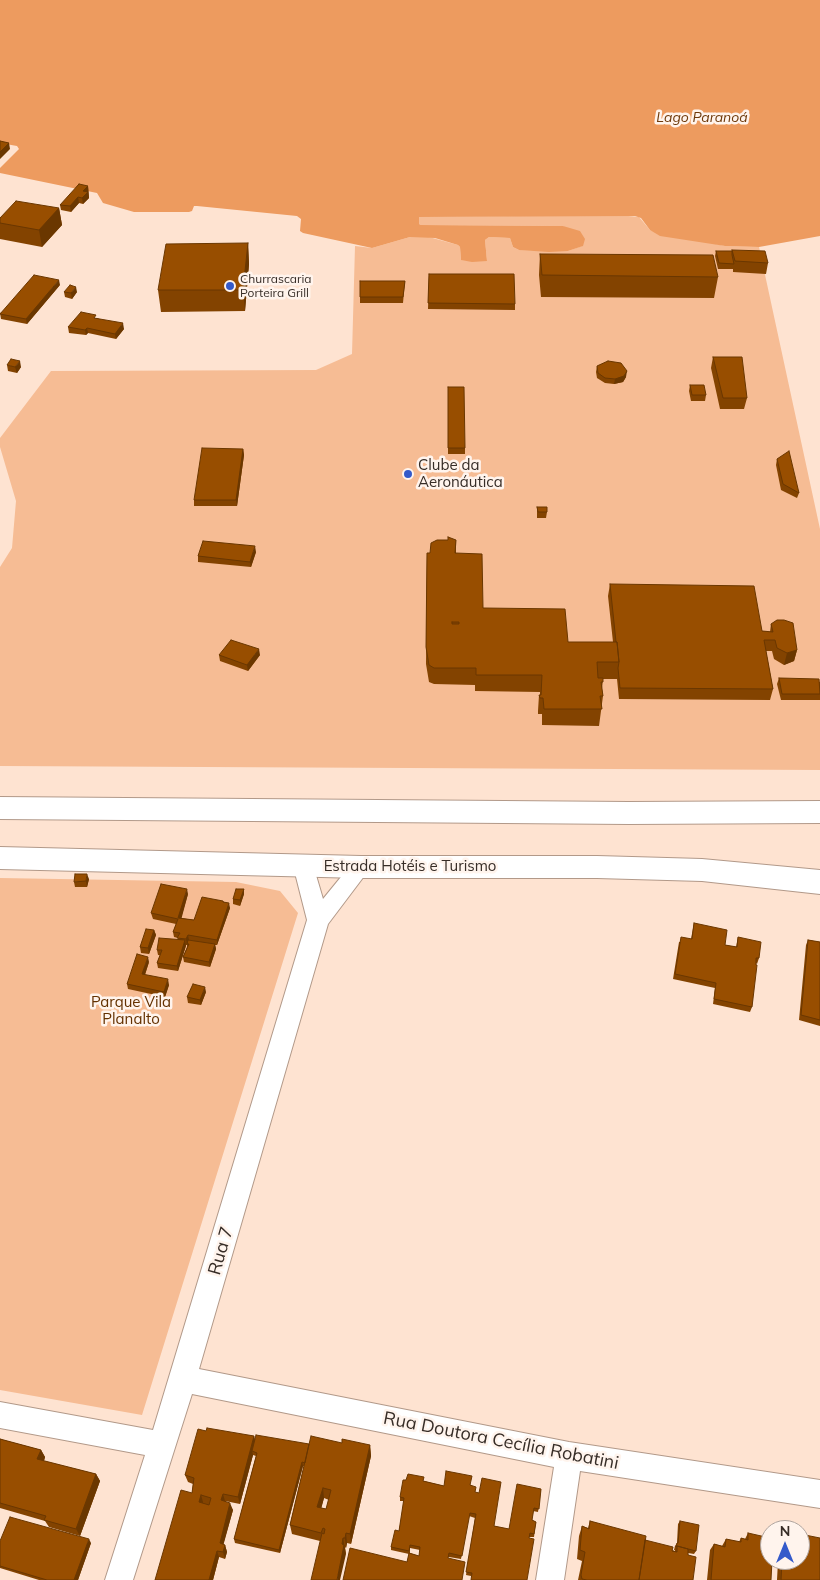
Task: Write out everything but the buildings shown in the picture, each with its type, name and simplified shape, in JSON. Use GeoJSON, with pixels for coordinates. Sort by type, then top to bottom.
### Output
{"type":"FeatureCollection","features":[{"type":"Feature","properties":{"kind":"main road"},"geometry":{"type":"LineString","coordinates":[[0,808],[620,813],[820,812]]}},
{"type":"Feature","properties":{"kind":"main road","name":"Estrada Hotéis e Turismo"},"geometry":{"type":"LineString","coordinates":[[0,858],[361,867],[597,867],[702,870],[820,882]]}},
{"type":"Feature","properties":{"kind":"street"},"geometry":{"type":"LineString","coordinates":[[303,866],[318,920]]}},
{"type":"Feature","properties":{"kind":"street","name":"Rua 7"},"geometry":{"type":"LineString","coordinates":[[119,1580],[183,1379],[318,920],[361,867]]}},
{"type":"Feature","properties":{"kind":"street","name":"Rua Doutora Cecília Robatini"},"geometry":{"type":"LineString","coordinates":[[183,1379],[569,1456],[820,1494]]}},
{"type":"Feature","properties":{"kind":"street"},"geometry":{"type":"LineString","coordinates":[[0,1415],[163,1445]]}},
{"type":"Feature","properties":{"kind":"street"},"geometry":{"type":"LineString","coordinates":[[550,1580],[569,1456]]}},
{"type":"Feature","properties":{"kind":"green space","name":"Clube da Aeronáutica"},"geometry":{"type":"Polygon","coordinates":[[[618,215],[639,217],[650,230],[725,246],[759,247],[820,529],[820,770],[0,766],[0,567],[12,548],[16,501],[0,447],[0,438],[51,371],[316,370],[352,354],[355,246],[372,248],[410,237],[429,237],[458,245],[460,247],[461,260],[487,261],[485,240],[489,237],[510,238],[513,247],[519,250],[568,251],[582,246],[563,226],[421,225],[419,224],[419,217],[618,215]]]}},
{"type":"Feature","properties":{"kind":"green space","name":"Parque Vila Planalto"},"geometry":{"type":"Polygon","coordinates":[[[0,878],[236,882],[280,891],[298,913],[142,1415],[0,1390],[0,878]]]}},
{"type":"Feature","properties":{"kind":"water","name":"Lago Paranoá"},"geometry":{"type":"Polygon","coordinates":[[[0,0],[820,0],[820,236],[759,247],[725,246],[660,236],[650,230],[641,218],[635,216],[419,217],[419,224],[421,225],[563,226],[580,231],[585,239],[583,246],[568,251],[549,252],[519,250],[513,247],[510,238],[489,237],[485,240],[487,261],[472,262],[461,260],[460,247],[458,245],[435,238],[410,237],[372,248],[303,233],[300,231],[301,219],[297,216],[197,206],[194,206],[192,211],[189,212],[134,212],[103,203],[97,193],[0,173],[0,168],[19,149],[17,146],[0,143],[0,0]]]}},
{"type":"Feature","properties":{"kind":"place","name":"Churrascaria Porteira Grill"},"geometry":{"type":"Point","coordinates":[230,286]}},
{"type":"Feature","properties":{"kind":"place","name":"Clube da Aeronáutica"},"geometry":{"type":"Point","coordinates":[408,474]}}]}
